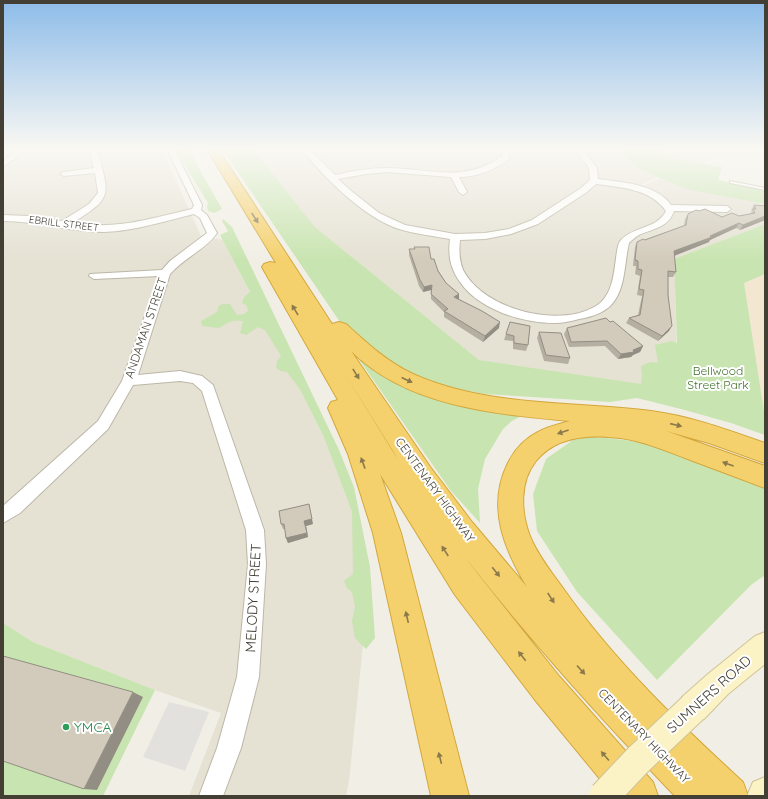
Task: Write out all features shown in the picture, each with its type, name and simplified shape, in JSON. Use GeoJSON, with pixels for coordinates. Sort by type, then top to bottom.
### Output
{"type":"FeatureCollection","features":[{"type":"Feature","properties":{"kind":"highway","name":"CENTENARY HIGHWAY"},"geometry":{"type":"LineString","coordinates":[[224,186],[271,261],[422,476],[462,530],[518,600],[624,718],[702,796]]}},
{"type":"Feature","properties":{"kind":"highway","name":"CENTENARY HIGHWAY"},"geometry":{"type":"LineString","coordinates":[[232,186],[311,337],[384,459],[466,584],[547,688],[639,796]]}},
{"type":"Feature","properties":{"kind":"highway"},"geometry":{"type":"LineString","coordinates":[[271,261],[301,276],[335,324],[360,351],[396,375],[427,388],[459,398],[490,404],[652,420],[707,433],[765,452]]}},
{"type":"Feature","properties":{"kind":"highway"},"geometry":{"type":"LineString","coordinates":[[311,337],[307,346],[346,420],[379,506],[450,796]]}},
{"type":"Feature","properties":{"kind":"highway"},"geometry":{"type":"LineString","coordinates":[[729,796],[639,707],[605,670],[555,605],[519,542],[513,525],[510,509],[511,493],[513,480],[518,467],[532,449],[554,435],[578,428],[590,427],[631,430],[765,477]]}},
{"type":"Feature","properties":{"kind":"main road","name":"SUMNERS ROAD"},"geometry":{"type":"LineString","coordinates":[[604,796],[638,760],[718,684],[765,646]]}},
{"type":"Feature","properties":{"kind":"street"},"geometry":{"type":"LineString","coordinates":[[64,224],[100,199],[102,192],[101,186]]}},
{"type":"Feature","properties":{"kind":"street","name":"ANDAMAN STREET"},"geometry":{"type":"LineString","coordinates":[[3,515],[14,508],[103,425],[129,381],[165,273],[174,263],[208,238],[212,233],[204,217],[196,211],[198,205],[189,186]]}},
{"type":"Feature","properties":{"kind":"street"},"geometry":{"type":"LineString","coordinates":[[342,186],[376,215],[402,227],[455,237],[485,236],[511,231],[535,222],[588,186]]}},
{"type":"Feature","properties":{"kind":"street"},"geometry":{"type":"LineString","coordinates":[[460,186],[463,192]]}},
{"type":"Feature","properties":{"kind":"street"},"geometry":{"type":"LineString","coordinates":[[455,237],[454,256],[458,271],[471,288],[492,304],[522,315],[552,319],[579,316],[600,310],[612,297],[624,242],[634,234],[655,228],[667,220],[670,211],[664,201],[647,192],[626,186]]}},
{"type":"Feature","properties":{"kind":"street"},"geometry":{"type":"LineString","coordinates":[[668,208],[727,209]]}},
{"type":"Feature","properties":{"kind":"street","name":"EBRILL STREET"},"geometry":{"type":"LineString","coordinates":[[3,218],[32,219],[94,228],[112,228],[196,211]]}},
{"type":"Feature","properties":{"kind":"street"},"geometry":{"type":"LineString","coordinates":[[94,276],[165,273]]}},
{"type":"Feature","properties":{"kind":"street","name":"MELODY STREET"},"geometry":{"type":"LineString","coordinates":[[129,381],[180,376],[197,379],[208,390],[255,530],[257,564],[248,678],[229,748],[211,796]]}},
{"type":"Feature","properties":{"kind":"lane"},"geometry":{"type":"LineString","coordinates":[[752,186],[765,189]]}},
{"type":"Feature","properties":{"kind":"shaded area"},"geometry":{"type":"Polygon","coordinates":[[[3,186],[179,186],[201,236],[223,240],[323,435],[352,512],[364,635],[349,781],[346,796],[189,796],[221,713],[155,690],[33,642],[3,623],[3,186]]]}},
{"type":"Feature","properties":{"kind":"shaded area"},"geometry":{"type":"Polygon","coordinates":[[[283,186],[680,186],[689,190],[765,204],[765,224],[674,259],[678,390],[479,360],[315,227],[283,186]]]}},
{"type":"Feature","properties":{"kind":"shaded area"},"geometry":{"type":"Polygon","coordinates":[[[765,274],[765,418],[744,283],[765,274]]]}},
{"type":"Feature","properties":{"kind":"shaded area"},"geometry":{"type":"Polygon","coordinates":[[[169,702],[209,712],[185,771],[143,757],[169,702]]]}},
{"type":"Feature","properties":{"kind":"green space"},"geometry":{"type":"Polygon","coordinates":[[[198,186],[209,186],[222,209],[214,213],[208,211],[208,203],[198,186]]]}},
{"type":"Feature","properties":{"kind":"green space","name":"Bellwood Street Park"},"geometry":{"type":"Polygon","coordinates":[[[247,186],[283,186],[315,227],[479,360],[641,384],[641,366],[650,362],[658,363],[655,345],[672,341],[677,343],[674,259],[765,224],[765,274],[744,283],[765,418],[765,435],[731,423],[637,398],[610,402],[485,394],[425,383],[385,364],[340,322],[247,186]]]}},
{"type":"Feature","properties":{"kind":"green space"},"geometry":{"type":"Polygon","coordinates":[[[680,186],[748,186],[765,190],[765,204],[689,190],[680,186]]]}},
{"type":"Feature","properties":{"kind":"green space"},"geometry":{"type":"Polygon","coordinates":[[[223,219],[232,227],[339,450],[354,487],[370,567],[375,638],[366,649],[355,638],[352,621],[355,607],[352,592],[347,588],[344,581],[353,574],[352,512],[323,435],[299,388],[287,372],[276,368],[277,361],[281,356],[265,330],[258,327],[246,335],[240,333],[243,321],[230,322],[219,328],[202,326],[201,321],[217,312],[218,307],[222,304],[230,304],[237,315],[244,314],[248,311],[247,306],[242,303],[244,297],[250,292],[220,235],[228,231],[222,221],[223,219]]]}},
{"type":"Feature","properties":{"kind":"green space"},"geometry":{"type":"Polygon","coordinates":[[[353,351],[393,380],[527,413],[512,421],[503,429],[485,459],[478,489],[480,523],[451,491],[353,351]]]}},
{"type":"Feature","properties":{"kind":"green space"},"geometry":{"type":"Polygon","coordinates":[[[580,435],[641,442],[692,459],[765,488],[765,575],[751,585],[657,680],[577,592],[537,531],[533,494],[546,459],[580,435]]]}},
{"type":"Feature","properties":{"kind":"green space","name":"YMCA"},"geometry":{"type":"Polygon","coordinates":[[[3,623],[33,642],[155,690],[103,796],[3,796],[3,623]]]}},
{"type":"Feature","properties":{"kind":"building"},"geometry":{"type":"Polygon","coordinates":[[[754,205],[765,206],[765,216],[743,225],[739,223],[710,236],[712,237],[674,251],[676,272],[668,271],[668,295],[672,326],[662,336],[629,318],[640,315],[644,290],[639,289],[642,270],[638,269],[638,261],[635,260],[637,242],[686,225],[688,214],[696,210],[699,211],[705,209],[722,217],[732,213],[739,216],[755,213],[753,209],[756,209],[754,205]]]}},
{"type":"Feature","properties":{"kind":"building"},"geometry":{"type":"Polygon","coordinates":[[[414,247],[429,247],[431,259],[434,259],[438,271],[446,283],[459,294],[454,297],[500,322],[485,336],[444,311],[448,309],[431,294],[432,285],[424,287],[420,280],[409,249],[415,249],[414,247]]]}},
{"type":"Feature","properties":{"kind":"building"},"geometry":{"type":"Polygon","coordinates":[[[606,318],[610,322],[613,321],[643,346],[633,350],[634,352],[621,354],[607,341],[571,342],[567,328],[606,318]]]}},
{"type":"Feature","properties":{"kind":"building"},"geometry":{"type":"Polygon","coordinates":[[[510,322],[530,326],[528,345],[514,343],[514,336],[506,334],[510,322]]]}},
{"type":"Feature","properties":{"kind":"building"},"geometry":{"type":"Polygon","coordinates":[[[539,332],[561,333],[570,358],[546,355],[539,332]]]}},
{"type":"Feature","properties":{"kind":"building"},"geometry":{"type":"Polygon","coordinates":[[[309,504],[312,519],[304,521],[307,533],[286,538],[284,524],[281,524],[279,511],[309,504]]]}},
{"type":"Feature","properties":{"kind":"building","name":"YMCA"},"geometry":{"type":"Polygon","coordinates":[[[3,656],[133,692],[84,789],[3,761],[3,656]]]}},
{"type":"Feature","properties":{"kind":"place","name":"YMCA"},"geometry":{"type":"Point","coordinates":[66,727]}}]}
